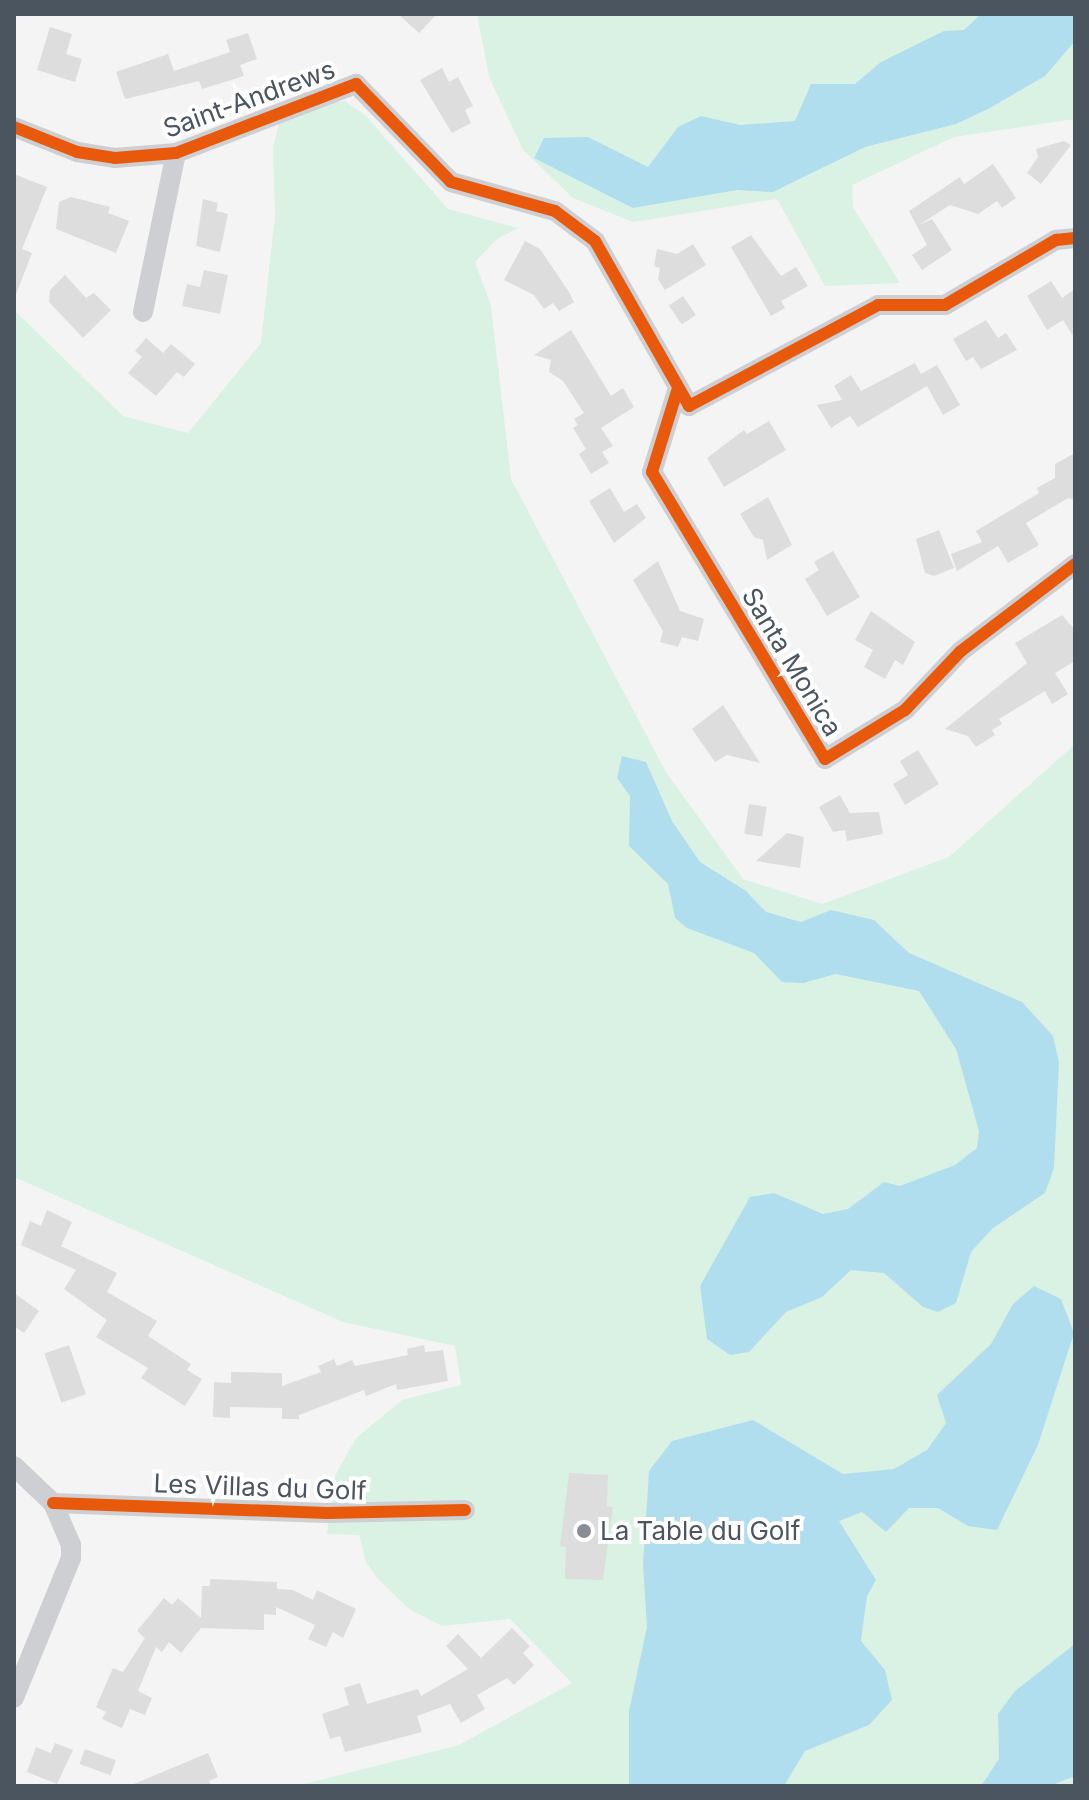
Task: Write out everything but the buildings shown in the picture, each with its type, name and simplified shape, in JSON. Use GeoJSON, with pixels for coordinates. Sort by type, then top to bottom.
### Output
{"type":"FeatureCollection","features":[{"type":"Feature","properties":{"kind":"street","name":"Saint-Andrews"},"geometry":{"type":"LineString","coordinates":[[14,127],[102,156],[176,153],[356,84],[451,182],[555,211],[595,241],[689,406],[878,305],[945,305],[1056,240],[1075,238]]}},
{"type":"Feature","properties":{"kind":"street","name":"Saint-Andrews"},"geometry":{"type":"LineString","coordinates":[[143,312],[176,153]]}},
{"type":"Feature","properties":{"kind":"street","name":"Santa Monica"},"geometry":{"type":"LineString","coordinates":[[678,388],[652,472],[825,759],[905,710],[961,651],[1075,564]]}},
{"type":"Feature","properties":{"kind":"street"},"geometry":{"type":"LineString","coordinates":[[14,1466],[53,1503],[67,1528],[71,1558],[14,1698]]}},
{"type":"Feature","properties":{"kind":"street","name":"Les Villas du Golf"},"geometry":{"type":"LineString","coordinates":[[53,1503],[327,1513],[465,1510]]}},
{"type":"Feature","properties":{"kind":"green space"},"geometry":{"type":"Polygon","coordinates":[[[477,14],[1075,14],[1075,119],[954,137],[852,185],[853,207],[900,283],[825,286],[777,199],[633,222],[573,198],[523,150],[489,77],[477,14]]]}},
{"type":"Feature","properties":{"kind":"green space"},"geometry":{"type":"Polygon","coordinates":[[[345,101],[365,115],[448,209],[518,228],[497,239],[475,262],[491,306],[511,479],[666,772],[743,879],[822,904],[949,857],[1075,744],[1075,1786],[296,1786],[459,1745],[572,1683],[510,1619],[442,1626],[409,1609],[377,1578],[366,1562],[359,1535],[327,1534],[335,1476],[356,1438],[402,1400],[461,1385],[455,1346],[343,1322],[14,1177],[14,310],[123,416],[188,433],[261,343],[275,216],[273,148],[280,119],[313,105],[345,101]]]}},
{"type":"Feature","properties":{"kind":"water"},"geometry":{"type":"Polygon","coordinates":[[[981,14],[1075,14],[1075,41],[1045,76],[988,109],[956,124],[865,147],[773,192],[737,190],[633,208],[534,158],[544,138],[588,137],[648,167],[678,127],[701,116],[740,125],[795,121],[811,84],[855,84],[881,62],[944,31],[964,30],[981,14]]]}},
{"type":"Feature","properties":{"kind":"water"},"geometry":{"type":"Polygon","coordinates":[[[622,756],[646,762],[672,821],[700,862],[746,891],[766,912],[801,922],[831,910],[874,920],[909,953],[1022,1002],[1053,1036],[1059,1062],[1054,1168],[1045,1193],[993,1228],[971,1252],[956,1303],[938,1312],[923,1307],[884,1273],[851,1270],[822,1297],[786,1312],[749,1352],[730,1355],[707,1339],[700,1286],[750,1197],[774,1193],[823,1214],[848,1209],[884,1182],[900,1186],[955,1165],[977,1148],[979,1131],[956,1049],[919,991],[836,974],[803,983],[782,982],[754,953],[687,928],[675,918],[668,884],[629,846],[630,796],[617,778],[622,756]]]}},
{"type":"Feature","properties":{"kind":"water"},"geometry":{"type":"Polygon","coordinates":[[[1034,1286],[1061,1299],[1074,1333],[1038,1445],[997,1530],[968,1526],[938,1508],[909,1508],[886,1532],[862,1512],[839,1521],[876,1580],[867,1596],[861,1641],[885,1670],[892,1700],[869,1725],[805,1751],[784,1786],[629,1786],[629,1711],[647,1627],[643,1565],[649,1471],[672,1441],[753,1420],[843,1474],[894,1469],[927,1450],[946,1423],[937,1395],[991,1344],[1013,1304],[1034,1286]]]}},
{"type":"Feature","properties":{"kind":"water"},"geometry":{"type":"Polygon","coordinates":[[[1075,1644],[1075,1776],[1050,1786],[981,1786],[999,1759],[998,1714],[1015,1691],[1075,1644]]]}},
{"type":"Feature","properties":{"kind":"cycle path"},"geometry":{"type":"LineString","coordinates":[[14,127],[77,152],[115,158],[176,153],[356,84],[451,182],[555,211],[595,241],[689,406],[878,305],[945,305],[1056,240],[1075,238]]}},
{"type":"Feature","properties":{"kind":"cycle path"},"geometry":{"type":"LineString","coordinates":[[678,388],[652,472],[825,759],[905,710],[961,651],[1075,564]]}},
{"type":"Feature","properties":{"kind":"cycle path"},"geometry":{"type":"LineString","coordinates":[[53,1503],[327,1513],[465,1510]]}},
{"type":"Feature","properties":{"kind":"place","name":"La Table du Golf"},"geometry":{"type":"Point","coordinates":[584,1531]}}]}
